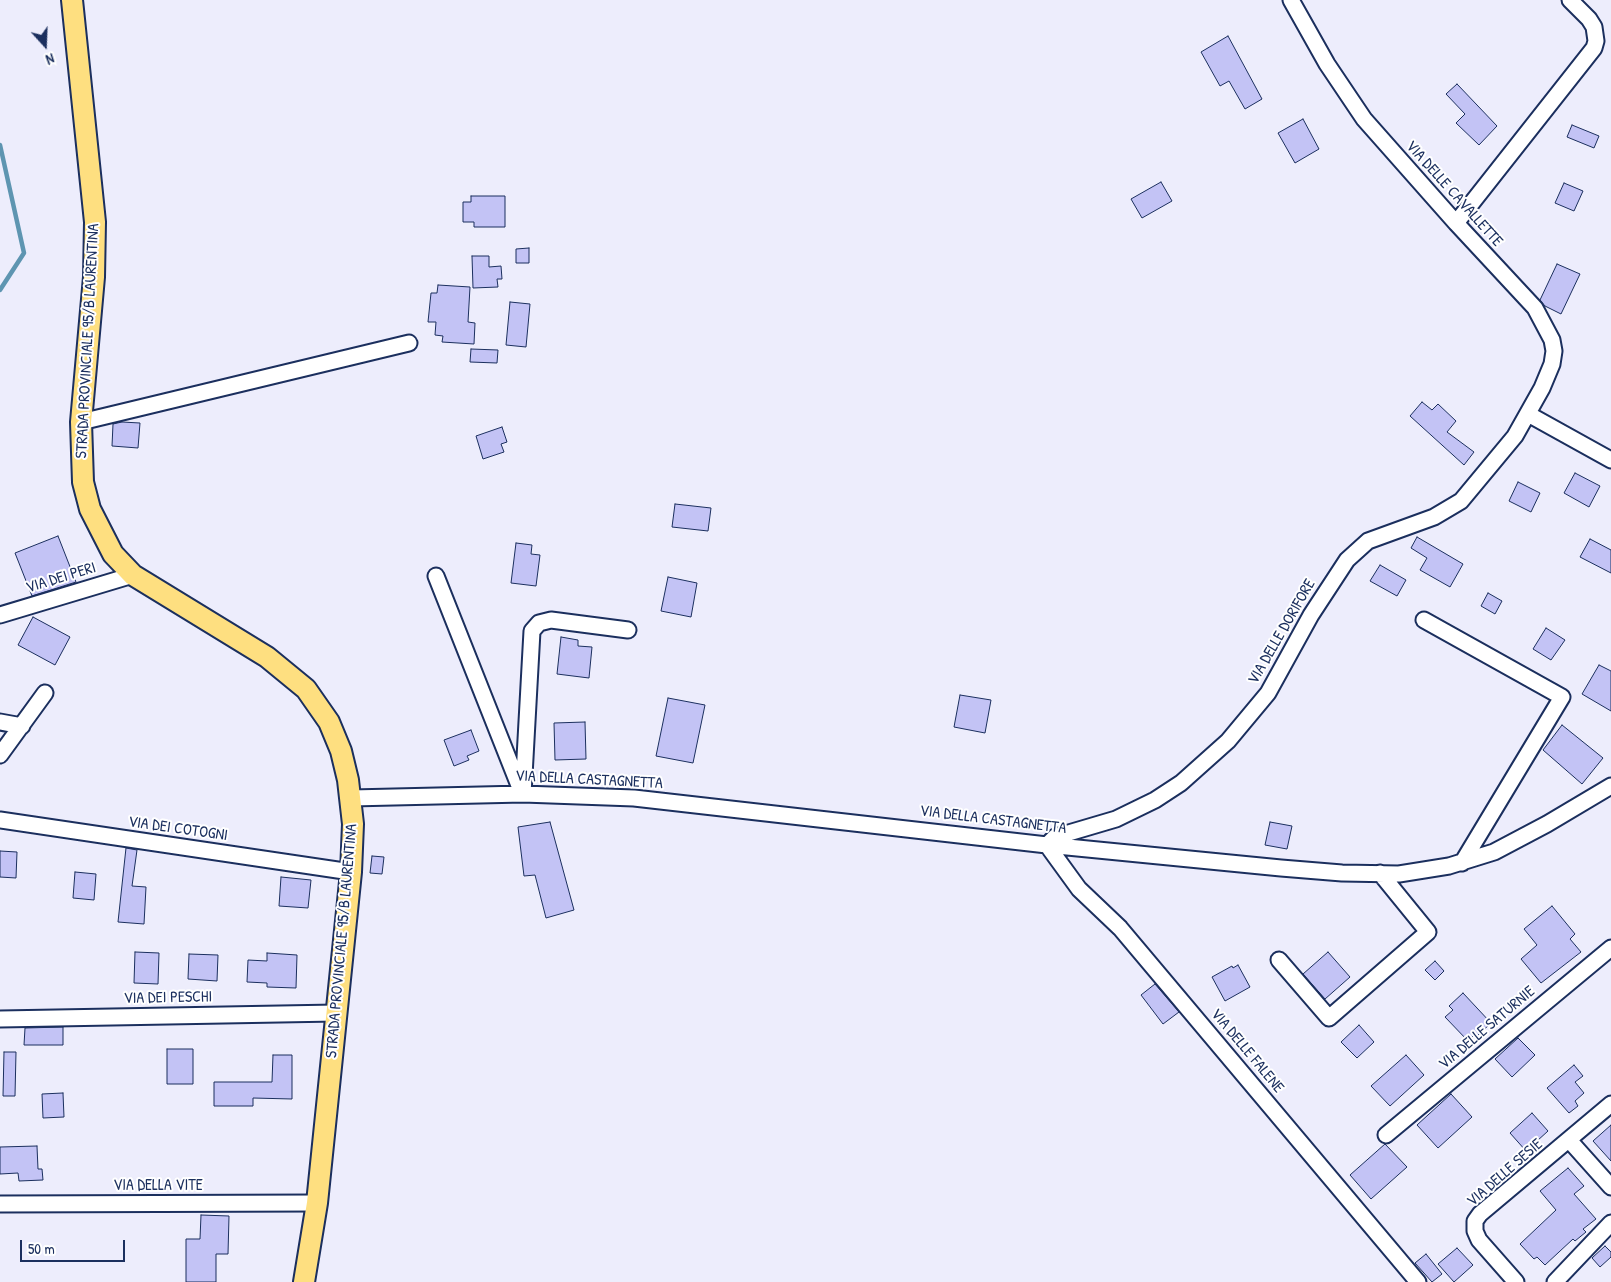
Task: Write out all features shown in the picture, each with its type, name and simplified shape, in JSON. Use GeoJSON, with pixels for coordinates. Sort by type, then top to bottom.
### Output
{"type":"FeatureCollection","features":[{"type":"Feature","properties":{"kind":"main road","name":"STRADA PROVINCIALE 95/B LAURENTINA"},"geometry":{"type":"LineString","coordinates":[[72,0],[95,222],[94,278],[81,422],[81,460],[87,500],[113,554],[132,575],[147,586],[246,644],[301,684],[318,704],[332,728],[341,751],[351,798],[353,834],[351,872],[316,1203],[304,1282]]}},
{"type":"Feature","properties":{"kind":"street","name":"VIA DELLE CAVALLETTE"},"geometry":{"type":"LineString","coordinates":[[1291,0],[1322,57],[1356,108],[1456,223],[1535,308],[1550,333],[1554,351],[1552,364],[1528,414]]}},
{"type":"Feature","properties":{"kind":"street"},"geometry":{"type":"LineString","coordinates":[[1456,223],[1594,48],[1596,41],[1594,27],[1589,19],[1570,0]]}},
{"type":"Feature","properties":{"kind":"street"},"geometry":{"type":"LineString","coordinates":[[81,422],[409,342]]}},
{"type":"Feature","properties":{"kind":"street"},"geometry":{"type":"LineString","coordinates":[[1528,414],[1611,460]]}},
{"type":"Feature","properties":{"kind":"street","name":"VIA DELLE DORIFORE"},"geometry":{"type":"LineString","coordinates":[[1047,845],[1054,837],[1116,819],[1143,807],[1172,789],[1205,763],[1228,741],[1264,699],[1311,615],[1354,552],[1368,541],[1434,517],[1455,505],[1500,457],[1528,414]]}},
{"type":"Feature","properties":{"kind":"street","name":"VIA DEI PERI"},"geometry":{"type":"LineString","coordinates":[[0,615],[132,575]]}},
{"type":"Feature","properties":{"kind":"street"},"geometry":{"type":"LineString","coordinates":[[436,576],[522,794]]}},
{"type":"Feature","properties":{"kind":"street"},"geometry":{"type":"LineString","coordinates":[[522,794],[532,631],[539,623],[551,620],[628,630]]}},
{"type":"Feature","properties":{"kind":"street"},"geometry":{"type":"LineString","coordinates":[[1424,620],[1562,697],[1462,863]]}},
{"type":"Feature","properties":{"kind":"street"},"geometry":{"type":"LineString","coordinates":[[0,755],[45,693]]}},
{"type":"Feature","properties":{"kind":"street"},"geometry":{"type":"LineString","coordinates":[[0,722],[22,726]]}},
{"type":"Feature","properties":{"kind":"street","name":"VIA DELLA CASTAGNETTA"},"geometry":{"type":"LineString","coordinates":[[351,798],[522,794],[656,800],[1047,845],[1302,870],[1380,873],[1417,872],[1462,863],[1508,845],[1611,786]]}},
{"type":"Feature","properties":{"kind":"street","name":"VIA DEI COTOGNI"},"geometry":{"type":"LineString","coordinates":[[0,820],[351,872]]}},
{"type":"Feature","properties":{"kind":"street","name":"VIA DELLE FALENE"},"geometry":{"type":"LineString","coordinates":[[1047,845],[1071,879],[1120,928],[1418,1282]]}},
{"type":"Feature","properties":{"kind":"street"},"geometry":{"type":"LineString","coordinates":[[1280,960],[1329,1018],[1428,932],[1380,873]]}},
{"type":"Feature","properties":{"kind":"street","name":"VIA DELLE SATURNIE"},"geometry":{"type":"LineString","coordinates":[[1386,1135],[1611,948]]}},
{"type":"Feature","properties":{"kind":"street","name":"VIA DEI PESCHI"},"geometry":{"type":"LineString","coordinates":[[0,1019],[336,1013]]}},
{"type":"Feature","properties":{"kind":"street","name":"VIA DELLE SESIE"},"geometry":{"type":"LineString","coordinates":[[1516,1282],[1479,1240],[1475,1231],[1475,1221],[1480,1214],[1611,1104]]}},
{"type":"Feature","properties":{"kind":"street","name":"VIA DELLE SESIE"},"geometry":{"type":"LineString","coordinates":[[1569,1140],[1611,1187]]}},
{"type":"Feature","properties":{"kind":"street","name":"VIA DELLA VITE"},"geometry":{"type":"LineString","coordinates":[[0,1204],[316,1203]]}},
{"type":"Feature","properties":{"kind":"street"},"geometry":{"type":"LineString","coordinates":[[1555,1282],[1611,1223]]}},
{"type":"Feature","properties":{"kind":"building"},"geometry":{"type":"Polygon","coordinates":[[[1228,36],[1262,99],[1245,109],[1229,81],[1220,86],[1201,52],[1228,36]]]}},
{"type":"Feature","properties":{"kind":"building"},"geometry":{"type":"Polygon","coordinates":[[[1457,84],[1497,126],[1479,145],[1456,123],[1465,114],[1446,94],[1457,84]]]}},
{"type":"Feature","properties":{"kind":"building"},"geometry":{"type":"Polygon","coordinates":[[[1303,119],[1319,149],[1295,163],[1278,133],[1303,119]]]}},
{"type":"Feature","properties":{"kind":"building"},"geometry":{"type":"Polygon","coordinates":[[[1572,125],[1599,136],[1594,148],[1567,137],[1572,125]]]}},
{"type":"Feature","properties":{"kind":"building"},"geometry":{"type":"Polygon","coordinates":[[[1161,182],[1172,201],[1142,218],[1131,199],[1161,182]]]}},
{"type":"Feature","properties":{"kind":"building"},"geometry":{"type":"Polygon","coordinates":[[[1564,183],[1583,191],[1574,211],[1555,203],[1564,183]]]}},
{"type":"Feature","properties":{"kind":"building"},"geometry":{"type":"Polygon","coordinates":[[[471,196],[505,196],[505,227],[474,227],[474,222],[463,222],[463,202],[471,202],[471,196]]]}},
{"type":"Feature","properties":{"kind":"building"},"geometry":{"type":"Polygon","coordinates":[[[529,248],[529,263],[516,263],[516,249],[529,248]]]}},
{"type":"Feature","properties":{"kind":"building"},"geometry":{"type":"Polygon","coordinates":[[[472,256],[489,256],[489,267],[501,266],[502,279],[497,279],[498,287],[473,288],[472,256]]]}},
{"type":"Feature","properties":{"kind":"building"},"geometry":{"type":"Polygon","coordinates":[[[1557,264],[1580,274],[1561,314],[1545,306],[1540,300],[1557,264]]]}},
{"type":"Feature","properties":{"kind":"building"},"geometry":{"type":"Polygon","coordinates":[[[438,285],[470,287],[468,322],[475,323],[474,344],[442,342],[443,336],[435,335],[436,322],[428,322],[431,293],[437,293],[438,285]]]}},
{"type":"Feature","properties":{"kind":"building"},"geometry":{"type":"Polygon","coordinates":[[[510,302],[530,304],[526,347],[506,345],[510,302]]]}},
{"type":"Feature","properties":{"kind":"building"},"geometry":{"type":"Polygon","coordinates":[[[471,349],[498,350],[497,363],[470,362],[471,349]]]}},
{"type":"Feature","properties":{"kind":"building"},"geometry":{"type":"Polygon","coordinates":[[[1422,402],[1432,410],[1438,404],[1456,421],[1447,432],[1474,452],[1464,465],[1410,416],[1422,402]]]}},
{"type":"Feature","properties":{"kind":"building"},"geometry":{"type":"Polygon","coordinates":[[[122,422],[140,423],[138,448],[112,446],[113,424],[122,422]]]}},
{"type":"Feature","properties":{"kind":"building"},"geometry":{"type":"Polygon","coordinates":[[[502,427],[507,442],[501,444],[504,452],[483,459],[476,436],[502,427]]]}},
{"type":"Feature","properties":{"kind":"building"},"geometry":{"type":"Polygon","coordinates":[[[1575,473],[1600,486],[1589,507],[1564,493],[1575,473]]]}},
{"type":"Feature","properties":{"kind":"building"},"geometry":{"type":"Polygon","coordinates":[[[1518,482],[1540,493],[1531,512],[1509,501],[1518,482]]]}},
{"type":"Feature","properties":{"kind":"building"},"geometry":{"type":"Polygon","coordinates":[[[675,504],[711,508],[708,531],[672,527],[675,504]]]}},
{"type":"Feature","properties":{"kind":"building"},"geometry":{"type":"Polygon","coordinates":[[[58,536],[76,582],[32,596],[15,553],[58,536]]]}},
{"type":"Feature","properties":{"kind":"building"},"geometry":{"type":"Polygon","coordinates":[[[1417,537],[1463,564],[1450,587],[1420,570],[1427,558],[1411,548],[1417,537]]]}},
{"type":"Feature","properties":{"kind":"building"},"geometry":{"type":"Polygon","coordinates":[[[1590,539],[1611,550],[1611,573],[1580,557],[1590,539]]]}},
{"type":"Feature","properties":{"kind":"building"},"geometry":{"type":"Polygon","coordinates":[[[516,543],[532,545],[531,554],[540,555],[536,586],[511,583],[516,543]]]}},
{"type":"Feature","properties":{"kind":"building"},"geometry":{"type":"Polygon","coordinates":[[[1380,565],[1406,580],[1397,596],[1370,581],[1380,565]]]}},
{"type":"Feature","properties":{"kind":"building"},"geometry":{"type":"Polygon","coordinates":[[[668,577],[697,583],[691,617],[661,611],[668,577]]]}},
{"type":"Feature","properties":{"kind":"building"},"geometry":{"type":"Polygon","coordinates":[[[1488,593],[1502,601],[1495,614],[1481,606],[1488,593]]]}},
{"type":"Feature","properties":{"kind":"building"},"geometry":{"type":"Polygon","coordinates":[[[33,617],[70,637],[55,665],[18,645],[33,617]]]}},
{"type":"Feature","properties":{"kind":"building"},"geometry":{"type":"Polygon","coordinates":[[[1546,628],[1565,640],[1551,660],[1533,649],[1546,628]]]}},
{"type":"Feature","properties":{"kind":"building"},"geometry":{"type":"Polygon","coordinates":[[[561,637],[578,640],[578,646],[592,647],[589,678],[557,674],[561,637]]]}},
{"type":"Feature","properties":{"kind":"building"},"geometry":{"type":"Polygon","coordinates":[[[1599,665],[1611,671],[1611,711],[1582,694],[1599,665]]]}},
{"type":"Feature","properties":{"kind":"building"},"geometry":{"type":"Polygon","coordinates":[[[960,695],[991,700],[985,733],[954,727],[960,695]]]}},
{"type":"Feature","properties":{"kind":"building"},"geometry":{"type":"Polygon","coordinates":[[[668,698],[705,705],[693,763],[656,756],[668,698]]]}},
{"type":"Feature","properties":{"kind":"building"},"geometry":{"type":"Polygon","coordinates":[[[585,722],[586,759],[555,760],[554,723],[585,722]]]}},
{"type":"Feature","properties":{"kind":"building"},"geometry":{"type":"Polygon","coordinates":[[[1562,725],[1603,758],[1582,784],[1543,750],[1562,725]]]}},
{"type":"Feature","properties":{"kind":"building"},"geometry":{"type":"Polygon","coordinates":[[[471,730],[479,751],[467,756],[469,760],[454,766],[444,740],[471,730]]]}},
{"type":"Feature","properties":{"kind":"building"},"geometry":{"type":"Polygon","coordinates":[[[550,822],[574,910],[546,918],[535,875],[524,876],[518,827],[550,822]]]}},
{"type":"Feature","properties":{"kind":"building"},"geometry":{"type":"Polygon","coordinates":[[[1270,822],[1292,826],[1287,849],[1265,845],[1270,822]]]}},
{"type":"Feature","properties":{"kind":"building"},"geometry":{"type":"Polygon","coordinates":[[[126,848],[137,850],[132,886],[146,887],[144,924],[118,922],[126,848]]]}},
{"type":"Feature","properties":{"kind":"building"},"geometry":{"type":"Polygon","coordinates":[[[0,851],[17,852],[16,878],[0,877],[0,851]]]}},
{"type":"Feature","properties":{"kind":"building"},"geometry":{"type":"Polygon","coordinates":[[[372,856],[384,857],[382,874],[370,873],[372,856]]]}},
{"type":"Feature","properties":{"kind":"building"},"geometry":{"type":"Polygon","coordinates":[[[75,872],[96,874],[94,900],[73,898],[75,872]]]}},
{"type":"Feature","properties":{"kind":"building"},"geometry":{"type":"Polygon","coordinates":[[[281,877],[311,880],[308,908],[279,906],[281,877]]]}},
{"type":"Feature","properties":{"kind":"building"},"geometry":{"type":"Polygon","coordinates":[[[1552,906],[1575,934],[1570,939],[1581,952],[1541,983],[1521,959],[1537,945],[1524,929],[1552,906]]]}},
{"type":"Feature","properties":{"kind":"building"},"geometry":{"type":"Polygon","coordinates":[[[135,952],[159,953],[158,984],[134,983],[135,952]]]}},
{"type":"Feature","properties":{"kind":"building"},"geometry":{"type":"Polygon","coordinates":[[[1328,952],[1350,977],[1325,999],[1303,974],[1328,952]]]}},
{"type":"Feature","properties":{"kind":"building"},"geometry":{"type":"Polygon","coordinates":[[[267,953],[297,955],[296,988],[267,987],[267,983],[247,982],[248,960],[267,961],[267,953]]]}},
{"type":"Feature","properties":{"kind":"building"},"geometry":{"type":"Polygon","coordinates":[[[189,954],[218,955],[217,981],[188,979],[189,954]]]}},
{"type":"Feature","properties":{"kind":"building"},"geometry":{"type":"Polygon","coordinates":[[[1435,961],[1444,971],[1435,980],[1425,970],[1435,961]]]}},
{"type":"Feature","properties":{"kind":"building"},"geometry":{"type":"Polygon","coordinates":[[[1238,965],[1250,987],[1225,1001],[1212,977],[1232,966],[1233,968],[1238,965]]]}},
{"type":"Feature","properties":{"kind":"building"},"geometry":{"type":"Polygon","coordinates":[[[1155,984],[1179,1012],[1163,1024],[1141,995],[1155,984]]]}},
{"type":"Feature","properties":{"kind":"building"},"geometry":{"type":"Polygon","coordinates":[[[1463,993],[1491,1023],[1476,1037],[1474,1035],[1468,1041],[1445,1017],[1453,1010],[1449,1006],[1463,993]]]}},
{"type":"Feature","properties":{"kind":"building"},"geometry":{"type":"Polygon","coordinates":[[[1359,1025],[1374,1042],[1357,1058],[1341,1042],[1359,1025]]]}},
{"type":"Feature","properties":{"kind":"building"},"geometry":{"type":"Polygon","coordinates":[[[63,1027],[63,1045],[24,1045],[25,1028],[63,1027]]]}},
{"type":"Feature","properties":{"kind":"building"},"geometry":{"type":"Polygon","coordinates":[[[1518,1038],[1535,1055],[1512,1077],[1495,1059],[1518,1038]]]}},
{"type":"Feature","properties":{"kind":"building"},"geometry":{"type":"Polygon","coordinates":[[[167,1049],[193,1049],[193,1084],[167,1084],[167,1049]]]}},
{"type":"Feature","properties":{"kind":"building"},"geometry":{"type":"Polygon","coordinates":[[[4,1052],[16,1052],[15,1096],[3,1096],[4,1052]]]}},
{"type":"Feature","properties":{"kind":"building"},"geometry":{"type":"Polygon","coordinates":[[[273,1055],[292,1055],[292,1099],[253,1098],[253,1106],[214,1106],[214,1082],[272,1082],[273,1055]]]}},
{"type":"Feature","properties":{"kind":"building"},"geometry":{"type":"Polygon","coordinates":[[[1406,1055],[1424,1075],[1390,1106],[1371,1086],[1406,1055]]]}},
{"type":"Feature","properties":{"kind":"building"},"geometry":{"type":"Polygon","coordinates":[[[1574,1065],[1583,1076],[1575,1082],[1584,1093],[1575,1101],[1578,1106],[1569,1113],[1547,1088],[1574,1065]]]}},
{"type":"Feature","properties":{"kind":"building"},"geometry":{"type":"Polygon","coordinates":[[[63,1093],[64,1117],[43,1118],[42,1094],[63,1093]]]}},
{"type":"Feature","properties":{"kind":"building"},"geometry":{"type":"Polygon","coordinates":[[[1451,1094],[1472,1117],[1438,1148],[1417,1125],[1451,1094]]]}},
{"type":"Feature","properties":{"kind":"building"},"geometry":{"type":"Polygon","coordinates":[[[1532,1113],[1548,1131],[1526,1151],[1510,1133],[1532,1113]]]}},
{"type":"Feature","properties":{"kind":"building"},"geometry":{"type":"Polygon","coordinates":[[[1611,1125],[1611,1161],[1593,1141],[1611,1125]]]}},
{"type":"Feature","properties":{"kind":"building"},"geometry":{"type":"Polygon","coordinates":[[[1385,1144],[1407,1167],[1371,1199],[1350,1175],[1385,1144]]]}},
{"type":"Feature","properties":{"kind":"building"},"geometry":{"type":"Polygon","coordinates":[[[37,1146],[38,1169],[42,1169],[43,1180],[19,1181],[18,1173],[0,1174],[0,1147],[37,1146]]]}},
{"type":"Feature","properties":{"kind":"building"},"geometry":{"type":"Polygon","coordinates":[[[1568,1168],[1584,1186],[1574,1194],[1596,1219],[1583,1229],[1586,1232],[1575,1241],[1573,1239],[1545,1265],[1537,1257],[1534,1259],[1520,1244],[1556,1210],[1540,1191],[1568,1168]]]}},
{"type":"Feature","properties":{"kind":"building"},"geometry":{"type":"Polygon","coordinates":[[[201,1215],[229,1216],[228,1254],[216,1254],[216,1282],[186,1282],[186,1239],[200,1239],[201,1215]]]}},
{"type":"Feature","properties":{"kind":"building"},"geometry":{"type":"Polygon","coordinates":[[[1605,1246],[1611,1252],[1611,1257],[1600,1267],[1592,1258],[1605,1246]]]}},
{"type":"Feature","properties":{"kind":"building"},"geometry":{"type":"Polygon","coordinates":[[[1457,1248],[1473,1265],[1454,1282],[1438,1264],[1457,1248]]]}},
{"type":"Feature","properties":{"kind":"building"},"geometry":{"type":"Polygon","coordinates":[[[1426,1254],[1442,1274],[1432,1282],[1415,1263],[1426,1254]]]}},
{"type":"Feature","properties":{"kind":"waterway"},"geometry":{"type":"LineString","coordinates":[[0,145],[24,253],[0,290]]}}]}
